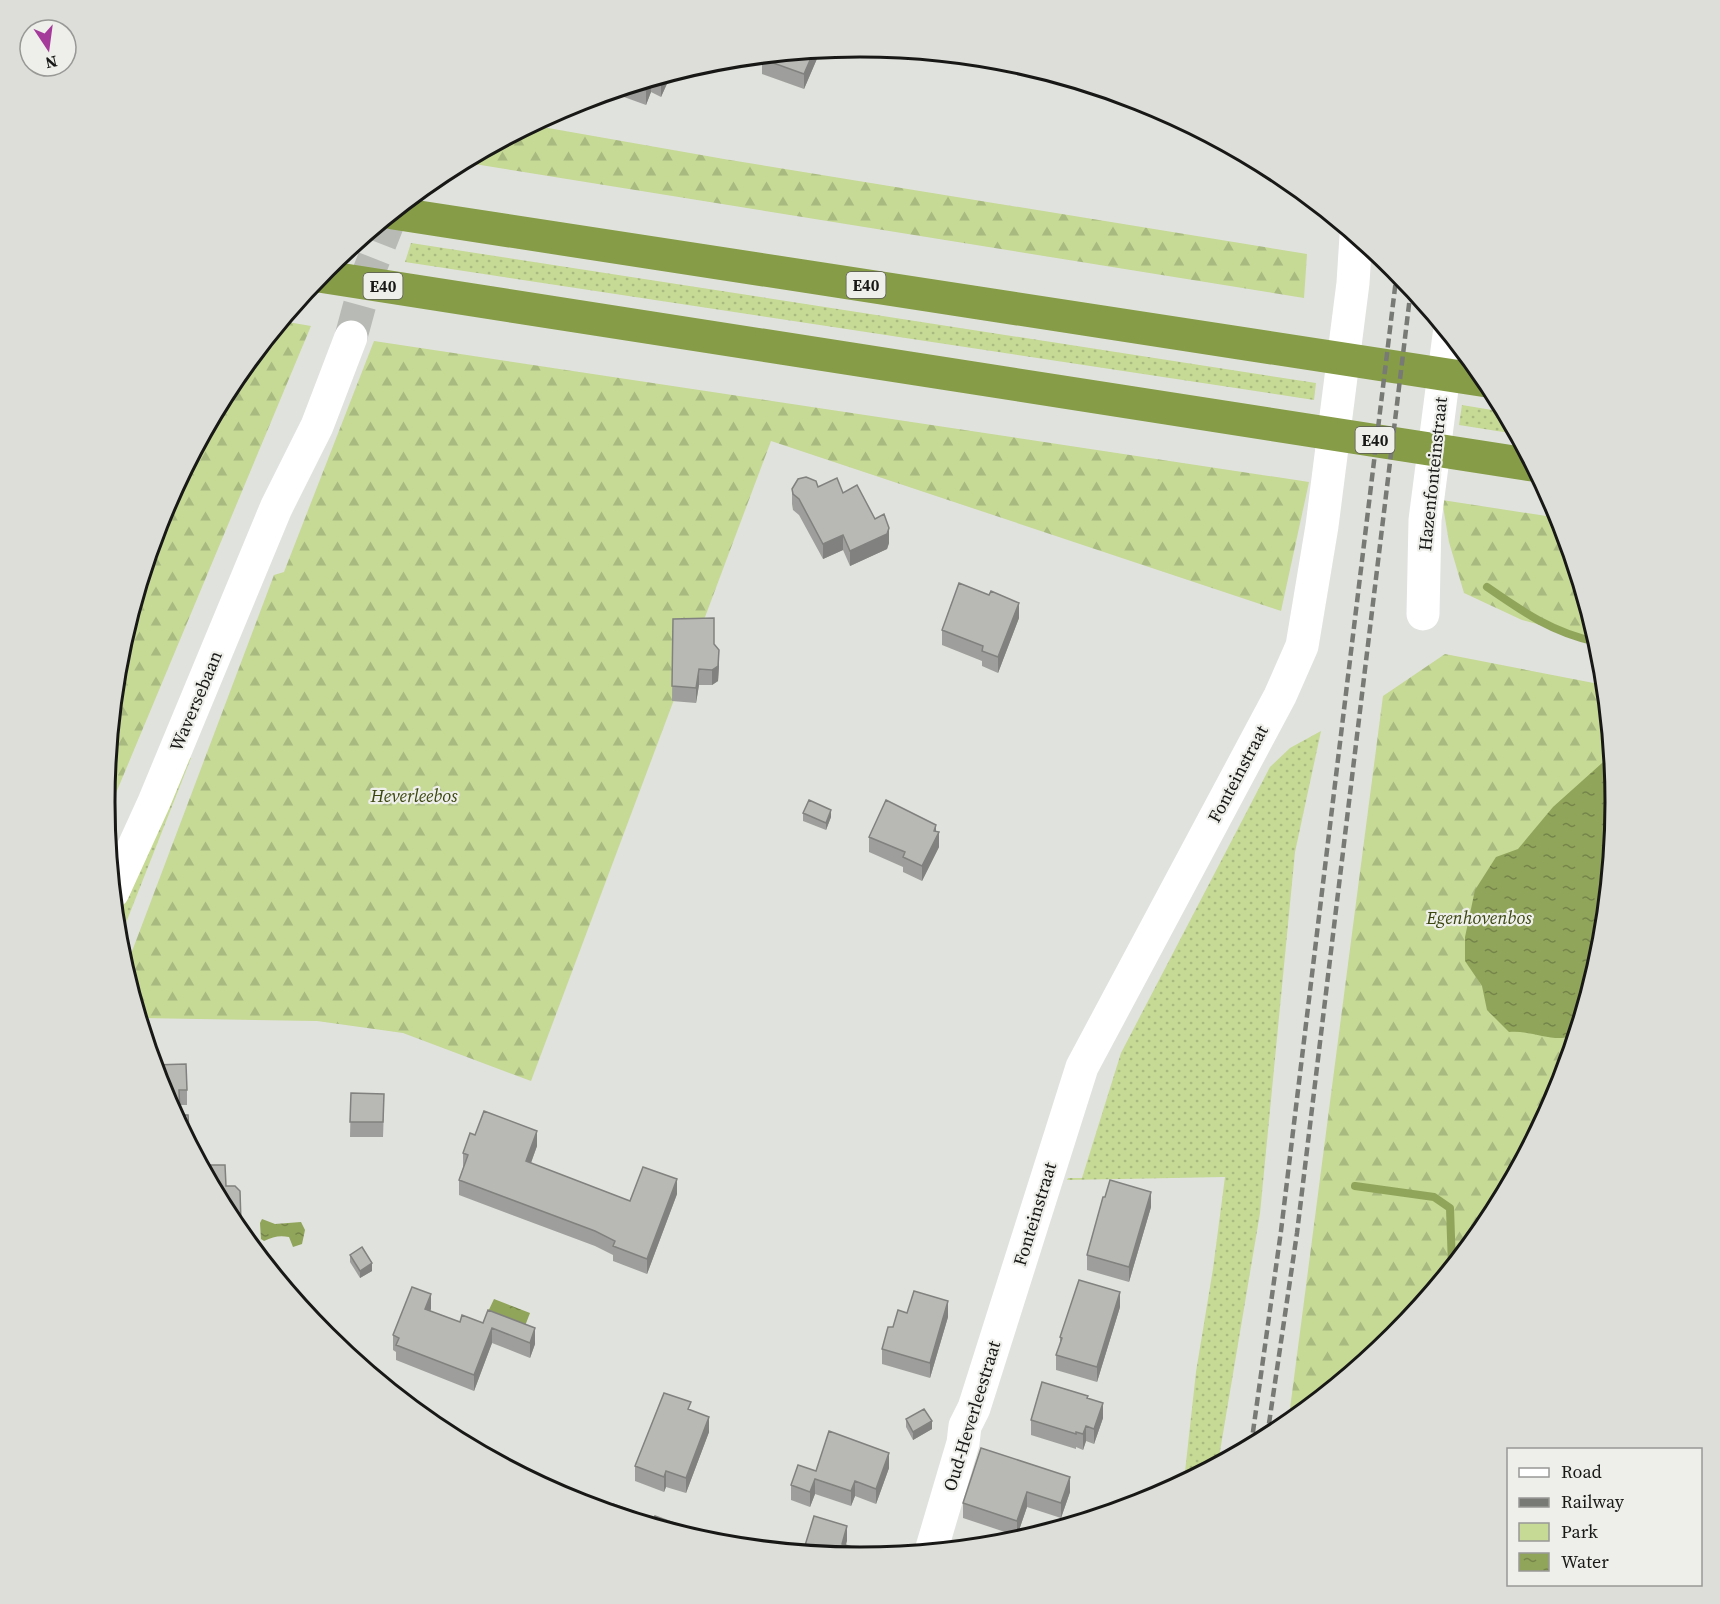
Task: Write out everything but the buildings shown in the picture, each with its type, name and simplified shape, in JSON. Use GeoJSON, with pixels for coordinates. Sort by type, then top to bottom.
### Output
{"type":"FeatureCollection","features":[{"type":"Feature","properties":{"kind":"highway","name":"E40"},"geometry":{"type":"LineString","coordinates":[[402,214],[1472,379]]}},
{"type":"Feature","properties":{"kind":"highway","name":"E40"},"geometry":{"type":"LineString","coordinates":[[330,278],[1521,463]]}},
{"type":"Feature","properties":{"kind":"street","name":"Fonteinstraat"},"geometry":{"type":"LineString","coordinates":[[1013,1281],[1082,1066],[1281,696],[1302,646],[1322,526],[1352,292],[1355,246]]}},
{"type":"Feature","properties":{"kind":"street","name":"Waversebaan"},"geometry":{"type":"LineString","coordinates":[[119,878],[154,802],[276,508],[296,419],[309,383],[343,335]]}},
{"type":"Feature","properties":{"kind":"street","name":"Hazenfonteinstraat"},"geometry":{"type":"LineString","coordinates":[[1423,614],[1425,520],[1448,344]]}},
{"type":"Feature","properties":{"kind":"street","name":"Oud-Heverleestraat"},"geometry":{"type":"LineString","coordinates":[[933,1543],[963,1443],[965,1426],[974,1408],[1013,1281]]}},
{"type":"Feature","properties":{"kind":"green space"},"geometry":{"type":"Polygon","coordinates":[[[545,127],[1307,254],[1304,298],[476,164],[545,127]]]}},
{"type":"Feature","properties":{"kind":"green space"},"geometry":{"type":"Polygon","coordinates":[[[411,243],[1316,383],[1314,400],[405,262],[411,243]]]}},
{"type":"Feature","properties":{"kind":"green space"},"geometry":{"type":"Polygon","coordinates":[[[290,322],[311,326],[115,795],[121,705],[129,657],[140,609],[172,517],[215,429],[269,348],[290,322]]]}},
{"type":"Feature","properties":{"kind":"green space","name":"Heverleebos"},"geometry":{"type":"Polygon","coordinates":[[[374,341],[1309,482],[1281,611],[771,441],[531,1081],[403,1033],[317,1021],[148,1018],[131,955],[274,575],[284,572],[374,341]]]}},
{"type":"Feature","properties":{"kind":"green space"},"geometry":{"type":"Polygon","coordinates":[[[1462,405],[1493,410],[1506,432],[1459,425],[1462,405]]]}},
{"type":"Feature","properties":{"kind":"green space"},"geometry":{"type":"Polygon","coordinates":[[[1442,500],[1548,516],[1580,609],[1586,637],[1522,620],[1464,593],[1449,542],[1442,500]]]}},
{"type":"Feature","properties":{"kind":"green space","name":"Egenhovenbos"},"geometry":{"type":"Polygon","coordinates":[[[1445,654],[1595,683],[1603,753],[1605,802],[1599,899],[1580,995],[1565,1041],[1528,1132],[1505,1175],[1451,1256],[1420,1293],[1387,1329],[1351,1362],[1290,1410],[1383,696],[1445,654]]]}},
{"type":"Feature","properties":{"kind":"green space"},"geometry":{"type":"Polygon","coordinates":[[[1321,731],[1295,852],[1260,1213],[1220,1454],[1185,1472],[1196,1372],[1225,1177],[1067,1180],[1068,1178],[1082,1178],[1121,1053],[1270,767],[1290,748],[1321,731]]]}},
{"type":"Feature","properties":{"kind":"green space"},"geometry":{"type":"Polygon","coordinates":[[[189,757],[191,758],[125,925],[121,899],[189,757]]]}},
{"type":"Feature","properties":{"kind":"water"},"geometry":{"type":"Polygon","coordinates":[[[1603,762],[1605,802],[1599,899],[1580,995],[1566,1037],[1562,1038],[1509,1032],[1487,1010],[1482,986],[1465,961],[1465,937],[1475,890],[1496,857],[1518,849],[1553,807],[1603,762]]]}},
{"type":"Feature","properties":{"kind":"water"},"geometry":{"type":"Polygon","coordinates":[[[262,1219],[275,1224],[301,1222],[305,1230],[302,1244],[293,1247],[289,1237],[285,1236],[264,1241],[261,1239],[262,1219]]]}},
{"type":"Feature","properties":{"kind":"water"},"geometry":{"type":"Polygon","coordinates":[[[494,1299],[530,1313],[523,1331],[486,1316],[494,1299]]]}},
{"type":"Feature","properties":{"kind":"waterway"},"geometry":{"type":"LineString","coordinates":[[1487,587],[1552,627],[1587,639]]}},
{"type":"Feature","properties":{"kind":"waterway"},"geometry":{"type":"LineString","coordinates":[[1355,1186],[1434,1197],[1450,1208],[1452,1255]]}},
{"type":"Feature","properties":{"kind":"tunnel"},"geometry":{"type":"LineString","coordinates":[[351,337],[368,274],[386,228]]}},
{"type":"Feature","properties":{"kind":"railway"},"geometry":{"type":"LineString","coordinates":[[1253,1434],[1281,1231],[1395,284]]}},
{"type":"Feature","properties":{"kind":"railway"},"geometry":{"type":"LineString","coordinates":[[1269,1424],[1297,1233],[1410,300]]}}]}
